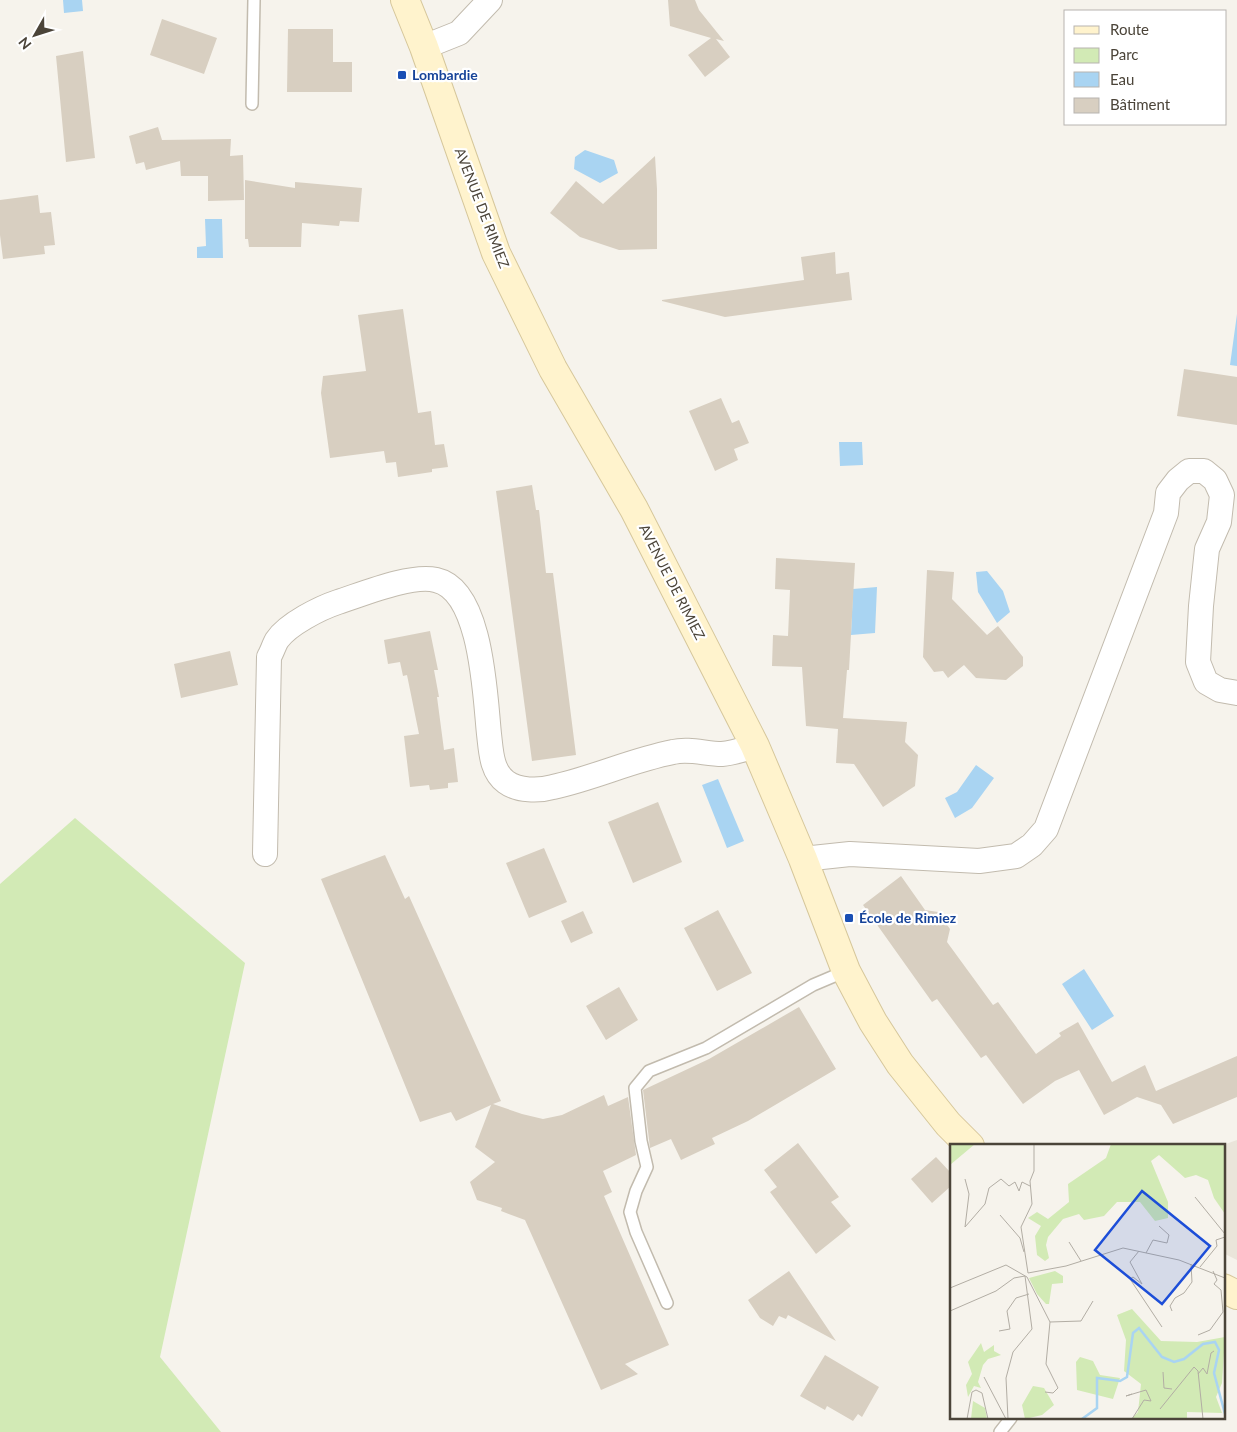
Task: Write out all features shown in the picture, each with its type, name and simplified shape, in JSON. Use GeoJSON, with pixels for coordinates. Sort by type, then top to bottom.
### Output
{"type":"FeatureCollection","features":[{"type":"Feature","properties":{"kind":"street","name":"AVENUE DE RIMIEZ"},"geometry":{"type":"LineString","coordinates":[[405,0],[424,47],[496,253],[553,369],[634,509],[755,746],[803,859],[846,972],[873,1022],[900,1064],[948,1124],[968,1144]]}},
{"type":"Feature","properties":{"kind":"street"},"geometry":{"type":"LineString","coordinates":[[424,47],[459,33],[490,0]]}},
{"type":"Feature","properties":{"kind":"street"},"geometry":{"type":"LineString","coordinates":[[803,859],[850,854],[979,861],[1016,856],[1032,845],[1046,829],[1166,512],[1168,492],[1189,471],[1204,471],[1215,480],[1222,495],[1219,522],[1207,549],[1198,662],[1206,682],[1220,690],[1237,693]]}},
{"type":"Feature","properties":{"kind":"street"},"geometry":{"type":"LineString","coordinates":[[265,854],[269,657],[278,639],[295,624],[325,607],[416,579],[437,580],[449,586],[462,600],[471,620],[479,650],[493,764],[505,782],[518,789],[552,788],[674,751],[721,754],[738,752],[755,746]]}},
{"type":"Feature","properties":{"kind":"street"},"geometry":{"type":"LineString","coordinates":[[1224,1288],[1237,1295]]}},
{"type":"Feature","properties":{"kind":"lane"},"geometry":{"type":"LineString","coordinates":[[252,104],[254,0]]}},
{"type":"Feature","properties":{"kind":"lane"},"geometry":{"type":"LineString","coordinates":[[667,1303],[636,1232],[630,1212],[636,1191],[647,1167],[641,1141],[635,1088],[649,1071],[706,1048],[813,985],[846,972]]}},
{"type":"Feature","properties":{"kind":"lane"},"geometry":{"type":"LineString","coordinates":[[1000,1432],[1009,1420]]}},
{"type":"Feature","properties":{"kind":"shaded area"},"geometry":{"type":"Polygon","coordinates":[[[1237,1140],[1237,1260],[1224,1254],[1224,1145],[1237,1140]]]}},
{"type":"Feature","properties":{"kind":"green space"},"geometry":{"type":"Polygon","coordinates":[[[75,818],[245,963],[160,1357],[221,1432],[0,1432],[0,884],[75,818]]]}},
{"type":"Feature","properties":{"kind":"water"},"geometry":{"type":"Polygon","coordinates":[[[63,0],[82,0],[83,11],[64,13],[63,0]]]}},
{"type":"Feature","properties":{"kind":"water"},"geometry":{"type":"Polygon","coordinates":[[[585,150],[614,160],[618,173],[600,183],[574,169],[575,157],[585,150]]]}},
{"type":"Feature","properties":{"kind":"water"},"geometry":{"type":"Polygon","coordinates":[[[205,219],[222,219],[223,258],[197,258],[197,247],[206,246],[205,219]]]}},
{"type":"Feature","properties":{"kind":"water"},"geometry":{"type":"Polygon","coordinates":[[[1237,314],[1237,366],[1230,365],[1237,314]]]}},
{"type":"Feature","properties":{"kind":"water"},"geometry":{"type":"Polygon","coordinates":[[[839,442],[862,442],[863,465],[840,466],[839,442]]]}},
{"type":"Feature","properties":{"kind":"water"},"geometry":{"type":"Polygon","coordinates":[[[987,571],[1003,591],[1010,612],[997,623],[978,592],[976,572],[987,571]]]}},
{"type":"Feature","properties":{"kind":"water"},"geometry":{"type":"Polygon","coordinates":[[[877,587],[875,633],[851,635],[853,589],[877,587]]]}},
{"type":"Feature","properties":{"kind":"water"},"geometry":{"type":"Polygon","coordinates":[[[976,765],[994,778],[972,808],[955,818],[945,798],[957,792],[976,765]]]}},
{"type":"Feature","properties":{"kind":"water"},"geometry":{"type":"Polygon","coordinates":[[[718,779],[744,841],[727,848],[702,785],[718,779]]]}},
{"type":"Feature","properties":{"kind":"water"},"geometry":{"type":"Polygon","coordinates":[[[1084,969],[1114,1016],[1092,1030],[1062,984],[1084,969]]]}},
{"type":"Feature","properties":{"kind":"building"},"geometry":{"type":"Polygon","coordinates":[[[668,0],[695,0],[699,10],[724,41],[716,39],[730,57],[705,77],[688,55],[711,38],[670,26],[668,0]]]}},
{"type":"Feature","properties":{"kind":"building"},"geometry":{"type":"Polygon","coordinates":[[[162,19],[217,38],[204,74],[150,55],[162,19]]]}},
{"type":"Feature","properties":{"kind":"building"},"geometry":{"type":"Polygon","coordinates":[[[288,29],[333,29],[333,62],[352,62],[352,92],[287,92],[288,29]]]}},
{"type":"Feature","properties":{"kind":"building"},"geometry":{"type":"Polygon","coordinates":[[[83,51],[95,158],[66,162],[56,56],[83,51]]]}},
{"type":"Feature","properties":{"kind":"building"},"geometry":{"type":"Polygon","coordinates":[[[158,127],[162,140],[231,139],[230,156],[243,155],[244,200],[208,201],[208,176],[181,176],[180,161],[146,170],[144,162],[136,164],[129,136],[158,127]]]}},
{"type":"Feature","properties":{"kind":"building"},"geometry":{"type":"Polygon","coordinates":[[[655,156],[657,249],[619,250],[580,237],[550,213],[576,181],[603,204],[655,156]]]}},
{"type":"Feature","properties":{"kind":"building"},"geometry":{"type":"Polygon","coordinates":[[[245,180],[295,188],[295,182],[362,188],[359,222],[340,221],[339,226],[302,223],[301,247],[249,247],[248,239],[245,239],[245,180]]]}},
{"type":"Feature","properties":{"kind":"building"},"geometry":{"type":"Polygon","coordinates":[[[38,195],[40,213],[51,212],[55,245],[44,246],[45,254],[3,259],[0,235],[0,200],[38,195]]]}},
{"type":"Feature","properties":{"kind":"building"},"geometry":{"type":"Polygon","coordinates":[[[835,252],[836,274],[849,272],[852,300],[725,317],[662,301],[804,280],[801,257],[835,252]]]}},
{"type":"Feature","properties":{"kind":"building"},"geometry":{"type":"Polygon","coordinates":[[[403,309],[418,413],[431,411],[435,445],[444,444],[448,467],[432,469],[432,472],[398,477],[396,462],[386,463],[384,451],[330,458],[321,393],[323,376],[366,371],[358,315],[403,309]]]}},
{"type":"Feature","properties":{"kind":"building"},"geometry":{"type":"Polygon","coordinates":[[[1184,369],[1237,377],[1237,425],[1177,416],[1184,369]]]}},
{"type":"Feature","properties":{"kind":"building"},"geometry":{"type":"Polygon","coordinates":[[[721,398],[732,423],[739,420],[749,443],[734,449],[738,460],[715,471],[689,411],[721,398]]]}},
{"type":"Feature","properties":{"kind":"building"},"geometry":{"type":"Polygon","coordinates":[[[532,485],[536,510],[539,510],[546,573],[553,573],[576,755],[532,761],[496,491],[532,485]]]}},
{"type":"Feature","properties":{"kind":"building"},"geometry":{"type":"Polygon","coordinates":[[[776,558],[855,563],[849,670],[847,670],[843,718],[907,722],[905,742],[918,755],[915,786],[883,807],[854,764],[836,763],[838,729],[806,726],[802,667],[772,666],[773,635],[788,636],[790,590],[775,589],[776,558]]]}},
{"type":"Feature","properties":{"kind":"building"},"geometry":{"type":"Polygon","coordinates":[[[927,570],[954,572],[952,599],[987,635],[998,626],[1023,657],[1023,666],[1006,680],[976,678],[964,665],[948,678],[943,671],[934,672],[923,657],[927,570]]]}},
{"type":"Feature","properties":{"kind":"building"},"geometry":{"type":"Polygon","coordinates":[[[430,631],[438,670],[434,670],[439,697],[437,697],[444,750],[454,748],[458,782],[448,783],[448,788],[430,790],[429,785],[410,787],[404,736],[419,734],[407,675],[403,676],[400,662],[388,664],[384,640],[430,631]]]}},
{"type":"Feature","properties":{"kind":"building"},"geometry":{"type":"Polygon","coordinates":[[[230,651],[238,685],[181,698],[174,664],[230,651]]]}},
{"type":"Feature","properties":{"kind":"building"},"geometry":{"type":"Polygon","coordinates":[[[658,802],[682,862],[633,883],[608,822],[658,802]]]}},
{"type":"Feature","properties":{"kind":"building"},"geometry":{"type":"Polygon","coordinates":[[[544,848],[567,902],[529,918],[506,863],[544,848]]]}},
{"type":"Feature","properties":{"kind":"building"},"geometry":{"type":"Polygon","coordinates":[[[385,855],[405,899],[409,896],[501,1101],[493,1104],[543,1119],[562,1115],[604,1095],[608,1106],[628,1097],[636,1155],[603,1171],[612,1192],[604,1196],[669,1345],[625,1364],[638,1374],[601,1390],[525,1220],[501,1211],[502,1208],[477,1200],[470,1182],[495,1162],[475,1147],[491,1105],[456,1121],[451,1112],[420,1122],[321,879],[385,855]]]}},
{"type":"Feature","properties":{"kind":"building"},"geometry":{"type":"Polygon","coordinates":[[[901,876],[925,910],[938,912],[950,929],[947,942],[993,1005],[998,1002],[1036,1054],[1061,1036],[1059,1033],[1078,1022],[1112,1082],[1145,1065],[1156,1091],[1237,1056],[1237,1097],[1173,1124],[1161,1105],[1137,1097],[1104,1115],[1079,1070],[1055,1081],[1023,1104],[986,1055],[981,1058],[937,999],[932,1002],[863,905],[901,876]]]}},
{"type":"Feature","properties":{"kind":"building"},"geometry":{"type":"Polygon","coordinates":[[[718,910],[752,973],[717,991],[684,928],[718,910]]]}},
{"type":"Feature","properties":{"kind":"building"},"geometry":{"type":"Polygon","coordinates":[[[583,911],[593,933],[571,943],[561,921],[583,911]]]}},
{"type":"Feature","properties":{"kind":"building"},"geometry":{"type":"Polygon","coordinates":[[[619,987],[638,1020],[606,1040],[586,1006],[619,987]]]}},
{"type":"Feature","properties":{"kind":"building"},"geometry":{"type":"Polygon","coordinates":[[[799,1007],[836,1069],[748,1121],[712,1138],[715,1144],[681,1160],[671,1139],[650,1148],[643,1090],[709,1059],[799,1007]]]}},
{"type":"Feature","properties":{"kind":"building"},"geometry":{"type":"Polygon","coordinates":[[[798,1143],[839,1197],[831,1202],[851,1226],[816,1254],[770,1192],[777,1187],[764,1170],[798,1143]]]}},
{"type":"Feature","properties":{"kind":"building"},"geometry":{"type":"Polygon","coordinates":[[[936,1157],[950,1172],[950,1187],[932,1203],[911,1179],[936,1157]]]}},
{"type":"Feature","properties":{"kind":"building"},"geometry":{"type":"Polygon","coordinates":[[[789,1271],[836,1341],[788,1315],[786,1319],[779,1316],[773,1326],[760,1318],[748,1300],[789,1271]]]}},
{"type":"Feature","properties":{"kind":"building"},"geometry":{"type":"Polygon","coordinates":[[[825,1355],[879,1387],[862,1417],[858,1414],[853,1421],[827,1406],[825,1410],[800,1396],[825,1355]]]}},
{"type":"Feature","properties":{"kind":"place","name":"Lombardie"},"geometry":{"type":"Point","coordinates":[402,75]}},
{"type":"Feature","properties":{"kind":"place","name":"École de Rimiez"},"geometry":{"type":"Point","coordinates":[849,918]}}]}
